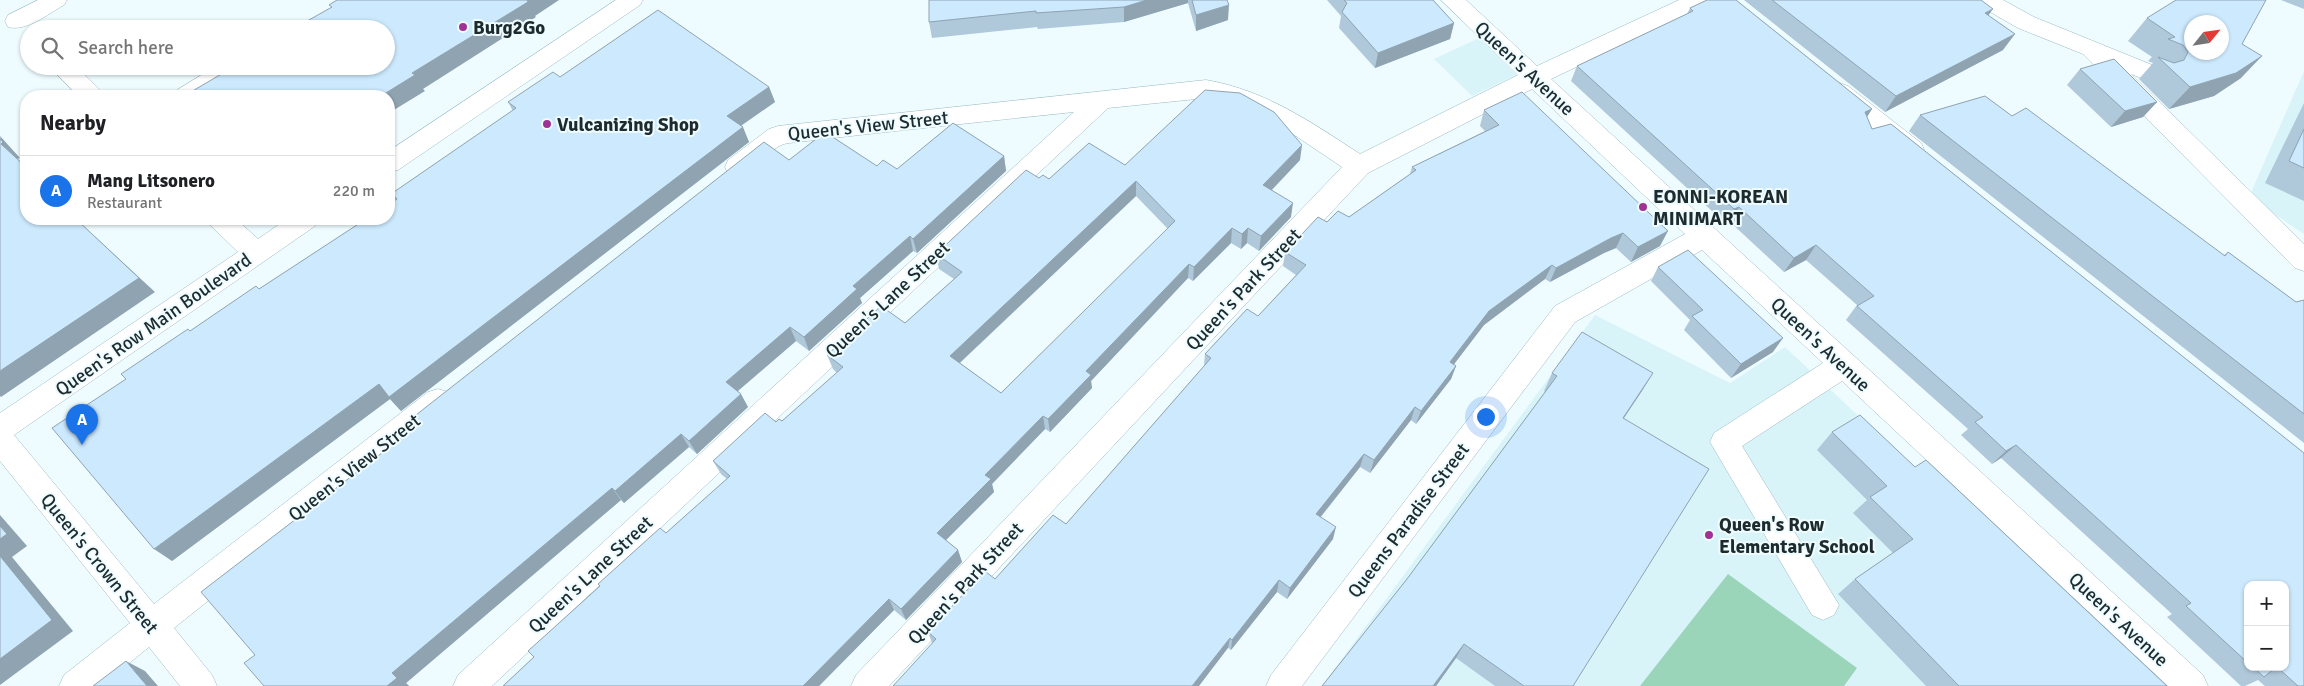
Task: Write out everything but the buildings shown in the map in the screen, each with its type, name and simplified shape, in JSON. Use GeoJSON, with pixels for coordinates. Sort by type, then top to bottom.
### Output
{"type":"FeatureCollection","features":[{"type":"Feature","properties":{"kind":"street"},"geometry":{"type":"LineString","coordinates":[[15,21],[56,0]]}},
{"type":"Feature","properties":{"kind":"street"},"geometry":{"type":"LineString","coordinates":[[395,159],[632,0]]}},
{"type":"Feature","properties":{"kind":"street","name":"Queen's Avenue"},"geometry":{"type":"LineString","coordinates":[[1452,0],[1843,365],[2192,686]]}},
{"type":"Feature","properties":{"kind":"street","name":"Queen's Park Street"},"geometry":{"type":"LineString","coordinates":[[867,686],[1360,166],[1535,77],[1699,0]]}},
{"type":"Feature","properties":{"kind":"street"},"geometry":{"type":"LineString","coordinates":[[1999,3],[2154,75]]}},
{"type":"Feature","properties":{"kind":"street"},"geometry":{"type":"LineString","coordinates":[[2090,46],[2304,262]]}},
{"type":"Feature","properties":{"kind":"street"},"geometry":{"type":"LineString","coordinates":[[1818,74],[1934,166]]}},
{"type":"Feature","properties":{"kind":"street"},"geometry":{"type":"LineString","coordinates":[[71,75],[86,90]]}},
{"type":"Feature","properties":{"kind":"street"},"geometry":{"type":"LineString","coordinates":[[195,90],[219,75]]}},
{"type":"Feature","properties":{"kind":"street"},"geometry":{"type":"LineString","coordinates":[[1101,101],[1206,89],[1224,90],[1268,108],[1360,166]]}},
{"type":"Feature","properties":{"kind":"street","name":"Queen's View Street"},"geometry":{"type":"LineString","coordinates":[[716,184],[778,135],[1101,101]]}},
{"type":"Feature","properties":{"kind":"street","name":"Queen's Lane Street"},"geometry":{"type":"LineString","coordinates":[[468,686],[1101,101]]}},
{"type":"Feature","properties":{"kind":"street"},"geometry":{"type":"LineString","coordinates":[[226,225],[256,253]]}},
{"type":"Feature","properties":{"kind":"street","name":"Queen's Row Main Boulevard"},"geometry":{"type":"LineString","coordinates":[[0,429],[297,225]]}},
{"type":"Feature","properties":{"kind":"street","name":"Queens Paradise Street"},"geometry":{"type":"LineString","coordinates":[[1282,686],[1565,314],[1704,236]]}},
{"type":"Feature","properties":{"kind":"street"},"geometry":{"type":"LineString","coordinates":[[1824,605],[1724,442],[1843,365]]}},
{"type":"Feature","properties":{"kind":"street","name":"Queen's View Street"},"geometry":{"type":"LineString","coordinates":[[75,686],[457,386]]}},
{"type":"Feature","properties":{"kind":"street","name":"Queen's Crown Street"},"geometry":{"type":"LineString","coordinates":[[0,439],[201,686]]}},
{"type":"Feature","properties":{"kind":"shaded area"},"geometry":{"type":"Polygon","coordinates":[[[1479,38],[1518,74],[1472,96],[1434,59],[1479,38]]]}},
{"type":"Feature","properties":{"kind":"shaded area"},"geometry":{"type":"Polygon","coordinates":[[[2304,71],[2304,234],[2249,197],[2304,71]]]}},
{"type":"Feature","properties":{"kind":"shaded area","name":"Queen's Row Elementary School"},"geometry":{"type":"Polygon","coordinates":[[[1595,315],[1730,383],[1785,347],[2147,686],[1322,686],[1595,315]]]}},
{"type":"Feature","properties":{"kind":"green space"},"geometry":{"type":"Polygon","coordinates":[[[1728,574],[1857,668],[1844,686],[1640,686],[1728,574]]]}},
{"type":"Feature","properties":{"kind":"place","name":"Burg2Go"},"geometry":{"type":"Point","coordinates":[463,27]}},
{"type":"Feature","properties":{"kind":"place","name":"Vulcanizing Shop"},"geometry":{"type":"Point","coordinates":[547,124]}},
{"type":"Feature","properties":{"kind":"place","name":"EONNI-KOREAN MINIMART"},"geometry":{"type":"Point","coordinates":[1643,207]}},
{"type":"Feature","properties":{"kind":"place","name":"Mang Litsonero"},"geometry":{"type":"Point","coordinates":[82,445]}},
{"type":"Feature","properties":{"kind":"place","name":"Queen's Row Elementary School"},"geometry":{"type":"Point","coordinates":[1709,535]}}]}
